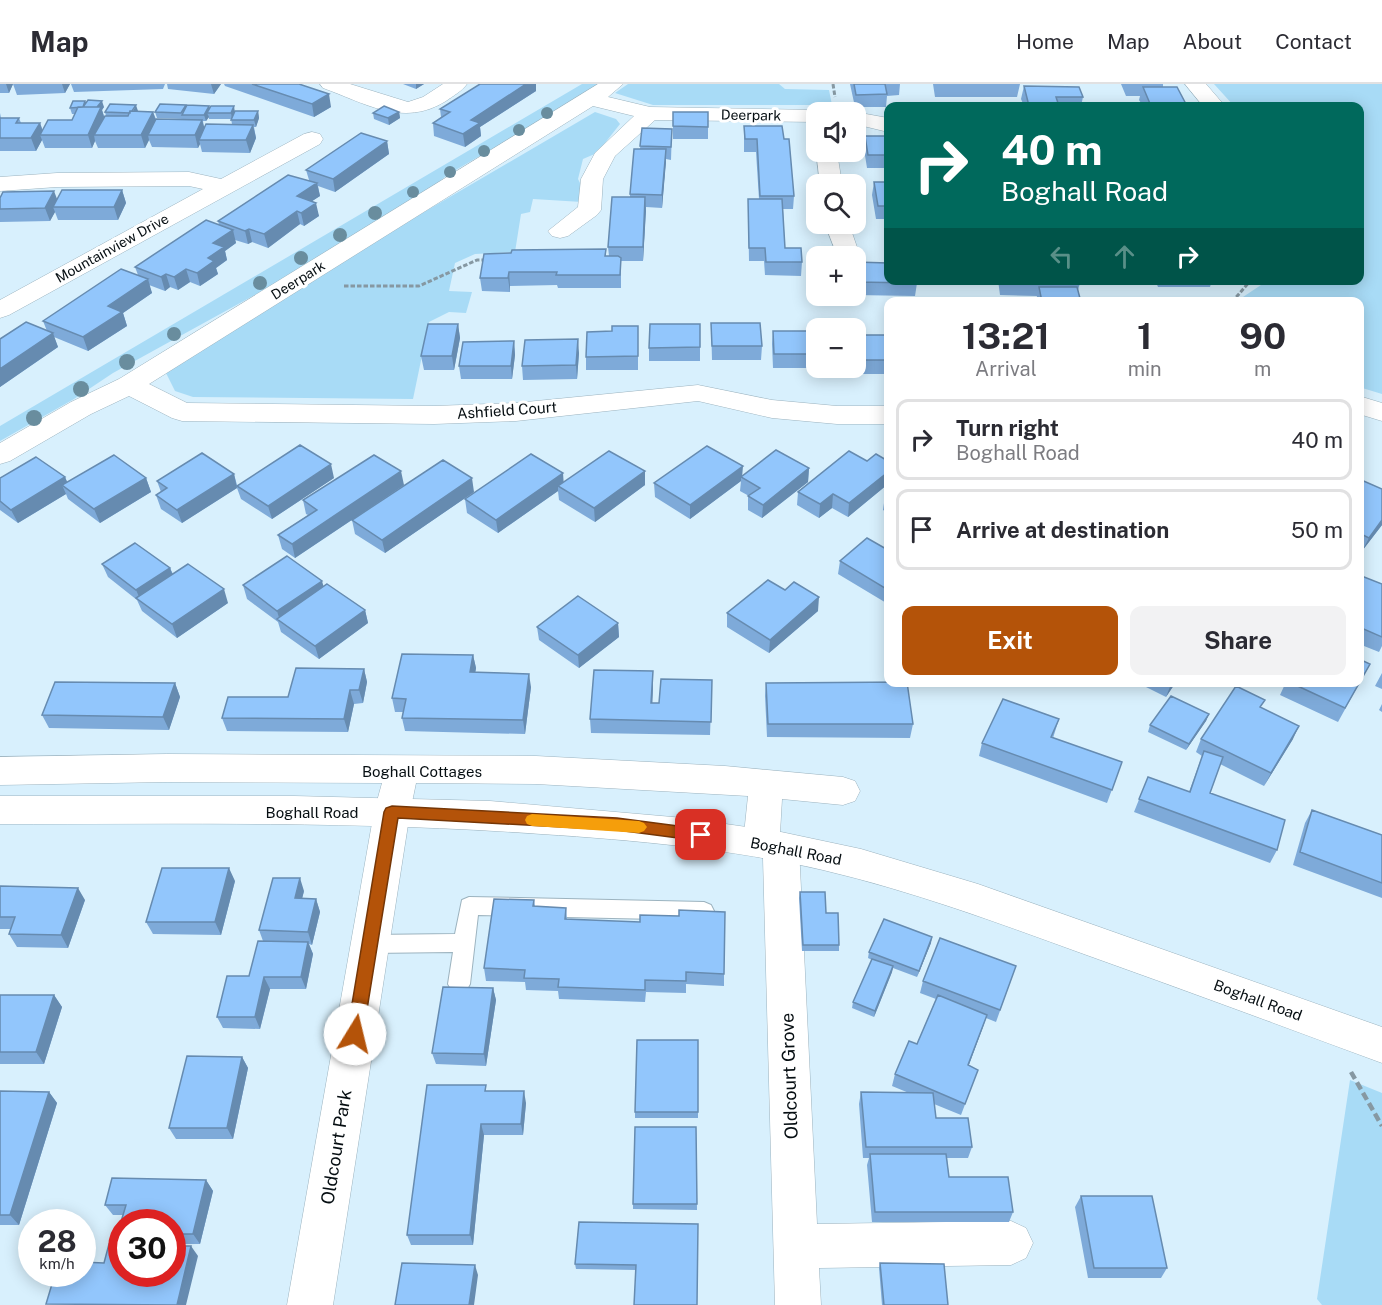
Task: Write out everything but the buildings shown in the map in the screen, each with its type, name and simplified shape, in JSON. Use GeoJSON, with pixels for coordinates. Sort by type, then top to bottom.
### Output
{"type":"FeatureCollection","features":[{"type":"Feature","properties":{"kind":"street"},"geometry":{"type":"LineString","coordinates":[[330,84],[400,108],[412,109],[422,106],[457,84]]}},
{"type":"Feature","properties":{"kind":"street","name":"Deerpark"},"geometry":{"type":"LineString","coordinates":[[0,455],[81,408],[129,385],[613,84]]}},
{"type":"Feature","properties":{"kind":"street"},"geometry":{"type":"LineString","coordinates":[[1195,84],[1211,102]]}},
{"type":"Feature","properties":{"kind":"street","name":"Deerpark"},"geometry":{"type":"LineString","coordinates":[[591,99],[650,113],[806,116]]}},
{"type":"Feature","properties":{"kind":"street"},"geometry":{"type":"LineString","coordinates":[[560,231],[589,210],[592,179],[606,153],[650,113]]}},
{"type":"Feature","properties":{"kind":"street"},"geometry":{"type":"LineString","coordinates":[[866,120],[884,124]]}},
{"type":"Feature","properties":{"kind":"street","name":"Mountainview Drive"},"geometry":{"type":"LineString","coordinates":[[0,310],[312,140]]}},
{"type":"Feature","properties":{"kind":"street"},"geometry":{"type":"LineString","coordinates":[[0,184],[57,180],[178,179],[224,187]]}},
{"type":"Feature","properties":{"kind":"street","name":"Ashfield Court"},"geometry":{"type":"LineString","coordinates":[[129,385],[182,412],[434,415],[516,412],[698,393],[772,409],[837,415],[884,415]]}},
{"type":"Feature","properties":{"kind":"street"},"geometry":{"type":"LineString","coordinates":[[1364,407],[1382,412]]}},
{"type":"Feature","properties":{"kind":"street","name":"Boghall Cottages"},"geometry":{"type":"LineString","coordinates":[[0,771],[167,768],[536,770],[614,772],[843,791]]}},
{"type":"Feature","properties":{"kind":"street","name":"Oldcourt Park"},"geometry":{"type":"LineString","coordinates":[[310,1305],[392,812],[402,771]]}},
{"type":"Feature","properties":{"kind":"street","name":"Oldcourt Grove"},"geometry":{"type":"LineString","coordinates":[[766,784],[798,1305]]}},
{"type":"Feature","properties":{"kind":"street","name":"Boghall Road"},"geometry":{"type":"LineString","coordinates":[[0,810],[392,812],[617,824],[771,846],[854,862],[977,898],[1382,1045]]}},
{"type":"Feature","properties":{"kind":"street"},"geometry":{"type":"LineString","coordinates":[[795,1246],[1011,1243]]}},
{"type":"Feature","properties":{"kind":"lane"},"geometry":{"type":"LineString","coordinates":[[459,984],[469,906],[704,911]]}},
{"type":"Feature","properties":{"kind":"lane"},"geometry":{"type":"LineString","coordinates":[[370,944],[464,943]]}},
{"type":"Feature","properties":{"kind":"path"},"geometry":{"type":"LineString","coordinates":[[303,277],[323,286],[419,286],[477,260],[488,260]]}},
{"type":"Feature","properties":{"kind":"path"},"geometry":{"type":"LineString","coordinates":[[1236,297],[1247,285]]}},
{"type":"Feature","properties":{"kind":"shaded area"},"geometry":{"type":"Polygon","coordinates":[[[582,84],[598,84],[556,112],[447,175],[402,214],[113,373],[74,399],[0,441],[0,426],[582,84]]]}},
{"type":"Feature","properties":{"kind":"shaded area"},"geometry":{"type":"Polygon","coordinates":[[[628,84],[779,84],[785,89],[829,90],[831,102],[806,102],[806,105],[653,105],[615,93],[628,84]]]}},
{"type":"Feature","properties":{"kind":"shaded area"},"geometry":{"type":"Polygon","coordinates":[[[1214,84],[1382,84],[1382,394],[1364,389],[1364,297],[1243,297],[1261,285],[1364,285],[1364,102],[1230,102],[1214,84]]]}},
{"type":"Feature","properties":{"kind":"shaded area"},"geometry":{"type":"Polygon","coordinates":[[[595,112],[616,119],[620,124],[597,153],[583,159],[578,179],[584,191],[582,202],[533,199],[530,212],[521,214],[515,252],[475,254],[455,263],[449,291],[472,292],[466,313],[449,312],[429,322],[413,399],[193,397],[175,391],[165,371],[419,215],[595,112]]]}},
{"type":"Feature","properties":{"kind":"shaded area"},"geometry":{"type":"Polygon","coordinates":[[[1350,1080],[1382,1093],[1382,1305],[1322,1305],[1317,1299],[1350,1080]]]}},
{"type":"Feature","properties":{"kind":"slow traffic"},"geometry":{"type":"LineString","coordinates":[[532,820],[639,827]]}},
{"type":"Feature","properties":{"kind":"route"},"geometry":{"type":"LineString","coordinates":[[355,1034],[392,812],[617,824],[701,835]]}}]}
